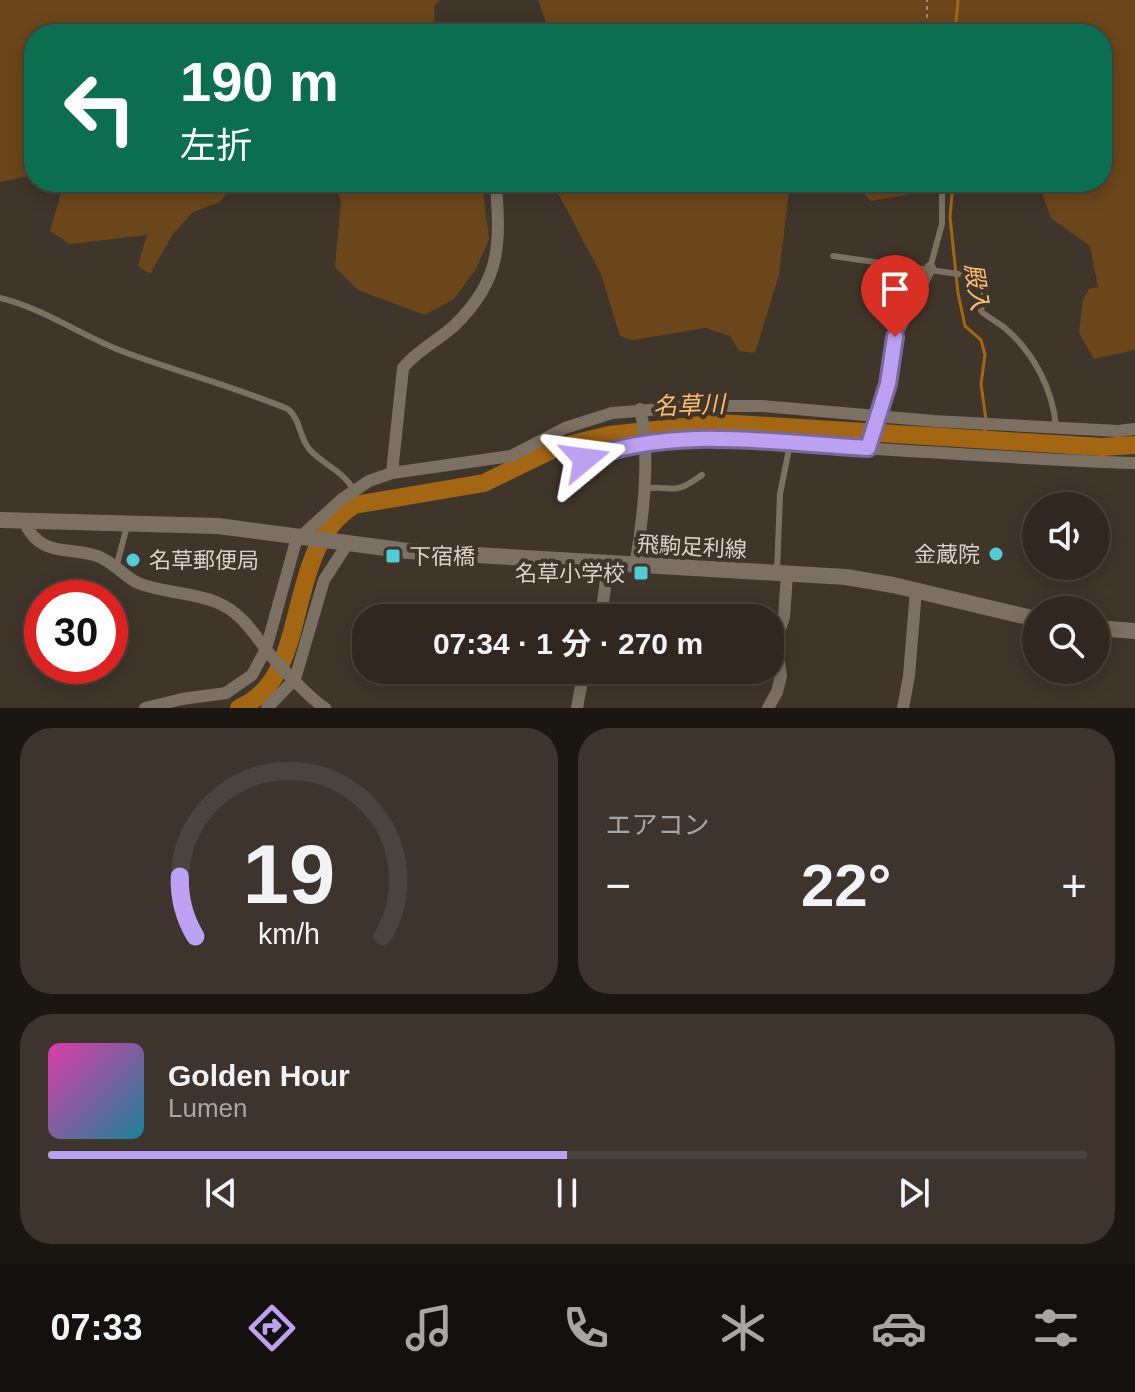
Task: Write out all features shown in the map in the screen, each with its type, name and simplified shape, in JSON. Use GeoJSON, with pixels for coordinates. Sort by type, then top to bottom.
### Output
{"type":"FeatureCollection","features":[{"type":"Feature","properties":{"kind":"main road"},"geometry":{"type":"LineString","coordinates":[[0,520],[218,526],[345,543]]}},
{"type":"Feature","properties":{"kind":"main road","name":"飛駒足利線"},"geometry":{"type":"LineString","coordinates":[[345,543],[408,551],[856,578],[1022,616]]}},
{"type":"Feature","properties":{"kind":"main road"},"geometry":{"type":"LineString","coordinates":[[1110,629],[1135,631]]}},
{"type":"Feature","properties":{"kind":"street"},"geometry":{"type":"LineString","coordinates":[[392,473],[403,368],[456,324],[492,274],[498,220],[496,192]]}},
{"type":"Feature","properties":{"kind":"street"},"geometry":{"type":"LineString","coordinates":[[868,445],[888,384],[895,337],[930,268]]}},
{"type":"Feature","properties":{"kind":"street"},"geometry":{"type":"LineString","coordinates":[[145,708],[226,693],[252,675],[268,652],[293,549],[326,511],[354,490],[392,473],[511,456],[565,428],[612,413],[728,404],[877,418],[1118,431],[1135,429]]}},
{"type":"Feature","properties":{"kind":"street"},"geometry":{"type":"LineString","coordinates":[[635,566],[644,515],[640,411]]}},
{"type":"Feature","properties":{"kind":"street"},"geometry":{"type":"LineString","coordinates":[[585,459],[643,442],[702,438],[868,445],[1028,459],[1135,463]]}},
{"type":"Feature","properties":{"kind":"street"},"geometry":{"type":"LineString","coordinates":[[24,521],[29,533],[48,548],[99,556],[127,577],[149,587],[219,603],[246,621],[268,652],[322,707]]}},
{"type":"Feature","properties":{"kind":"street"},"geometry":{"type":"LineString","coordinates":[[267,708],[292,676],[324,580],[345,543]]}},
{"type":"Feature","properties":{"kind":"street"},"geometry":{"type":"LineString","coordinates":[[603,604],[608,564]]}},
{"type":"Feature","properties":{"kind":"street"},"geometry":{"type":"LineString","coordinates":[[768,708],[781,676],[776,640],[784,617],[782,573]]}},
{"type":"Feature","properties":{"kind":"street"},"geometry":{"type":"LineString","coordinates":[[903,708],[909,676],[916,590]]}},
{"type":"Feature","properties":{"kind":"street"},"geometry":{"type":"LineString","coordinates":[[577,708],[581,684]]}},
{"type":"Feature","properties":{"kind":"lane"},"geometry":{"type":"LineString","coordinates":[[930,268],[942,224],[942,192]]}},
{"type":"Feature","properties":{"kind":"lane"},"geometry":{"type":"LineString","coordinates":[[833,256],[986,278],[981,311],[1007,330],[1029,352],[1054,411],[1056,427]]}},
{"type":"Feature","properties":{"kind":"lane"},"geometry":{"type":"LineString","coordinates":[[0,298],[31,308],[82,335],[120,350],[288,409],[298,421],[307,446],[342,474],[354,490]]}},
{"type":"Feature","properties":{"kind":"lane"},"geometry":{"type":"LineString","coordinates":[[782,573],[780,494],[790,444]]}},
{"type":"Feature","properties":{"kind":"lane"},"geometry":{"type":"LineString","coordinates":[[643,489],[677,490],[702,475]]}},
{"type":"Feature","properties":{"kind":"lane"},"geometry":{"type":"LineString","coordinates":[[116,568],[127,523]]}},
{"type":"Feature","properties":{"kind":"path"},"geometry":{"type":"LineString","coordinates":[[927,0],[927,24]]}},
{"type":"Feature","properties":{"kind":"shaded area"},"geometry":{"type":"Polygon","coordinates":[[[0,0],[440,0],[434,6],[435,24],[24,24],[24,177],[0,182],[0,0]]]}},
{"type":"Feature","properties":{"kind":"shaded area"},"geometry":{"type":"Polygon","coordinates":[[[538,0],[1135,0],[1135,350],[1094,359],[1079,333],[1083,299],[1089,289],[1098,287],[1090,246],[1051,218],[1042,192],[1112,192],[1112,24],[547,24],[538,0]]]}},
{"type":"Feature","properties":{"kind":"shaded area"},"geometry":{"type":"Polygon","coordinates":[[[61,192],[228,192],[220,202],[193,212],[173,234],[150,274],[138,266],[147,235],[70,244],[50,231],[61,192]]]}},
{"type":"Feature","properties":{"kind":"shaded area"},"geometry":{"type":"Polygon","coordinates":[[[337,192],[483,192],[489,239],[476,269],[454,299],[425,315],[358,290],[335,267],[341,200],[337,192]]]}},
{"type":"Feature","properties":{"kind":"shaded area"},"geometry":{"type":"Polygon","coordinates":[[[557,192],[789,192],[779,275],[755,353],[739,351],[730,336],[706,328],[633,340],[620,336],[601,274],[557,192]]]}},
{"type":"Feature","properties":{"kind":"shaded area"},"geometry":{"type":"Polygon","coordinates":[[[862,192],[922,192],[871,201],[862,192]]]}},
{"type":"Feature","properties":{"kind":"waterway","name":"殿入"},"geometry":{"type":"LineString","coordinates":[[956,24],[958,0]]}},
{"type":"Feature","properties":{"kind":"waterway","name":"殿入"},"geometry":{"type":"LineString","coordinates":[[952,192],[950,217],[958,293],[965,326],[981,340],[985,355],[981,384],[986,420]]}},
{"type":"Feature","properties":{"kind":"waterway","name":"名草川"},"geometry":{"type":"LineString","coordinates":[[239,708],[262,692],[278,670],[316,551],[331,525],[354,505],[484,483],[556,448],[609,435],[720,423],[1102,447],[1135,445]]}},
{"type":"Feature","properties":{"kind":"waterway","name":"殿入"},"geometry":{"type":"LineString","coordinates":[[985,428],[985,439]]}},
{"type":"Feature","properties":{"kind":"place","name":"金蔵院"},"geometry":{"type":"Point","coordinates":[996,554]}},
{"type":"Feature","properties":{"kind":"place","name":"下宿橋"},"geometry":{"type":"Point","coordinates":[393,556]}},
{"type":"Feature","properties":{"kind":"place","name":"名草郵便局"},"geometry":{"type":"Point","coordinates":[133,560]}},
{"type":"Feature","properties":{"kind":"place","name":"名草小学校"},"geometry":{"type":"Point","coordinates":[641,573]}},
{"type":"Feature","properties":{"kind":"route"},"geometry":{"type":"LineString","coordinates":[[585,459],[608,450],[702,438],[868,448],[888,384],[895,337]]}}]}
